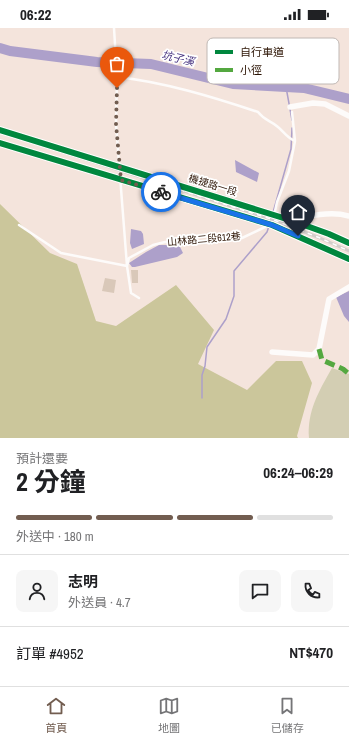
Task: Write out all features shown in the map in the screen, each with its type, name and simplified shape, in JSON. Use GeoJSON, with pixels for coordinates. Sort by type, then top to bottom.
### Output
{"type":"FeatureCollection","features":[{"type":"Feature","properties":{"kind":"street"},"geometry":{"type":"LineString","coordinates":[[291,109],[313,103],[325,104],[349,116]]}},
{"type":"Feature","properties":{"kind":"street"},"geometry":{"type":"LineString","coordinates":[[0,143],[269,225],[349,259]]}},
{"type":"Feature","properties":{"kind":"street","name":"山林路二段612巷"},"geometry":{"type":"LineString","coordinates":[[269,225],[327,214],[341,214],[349,216]]}},
{"type":"Feature","properties":{"kind":"street"},"geometry":{"type":"LineString","coordinates":[[272,352],[313,355],[319,349],[329,299],[349,287]]}},
{"type":"Feature","properties":{"kind":"lane"},"geometry":{"type":"LineString","coordinates":[[114,28],[117,77],[116,124],[126,266],[131,293],[139,298]]}},
{"type":"Feature","properties":{"kind":"lane"},"geometry":{"type":"LineString","coordinates":[[117,77],[136,79],[167,86],[258,112],[265,121],[278,126],[290,139],[295,141]]}},
{"type":"Feature","properties":{"kind":"lane"},"geometry":{"type":"LineString","coordinates":[[269,225],[289,171],[295,141],[291,109]]}},
{"type":"Feature","properties":{"kind":"lane"},"geometry":{"type":"LineString","coordinates":[[19,225],[61,252],[126,266]]}},
{"type":"Feature","properties":{"kind":"lane","name":"山林路二段612巷"},"geometry":{"type":"LineString","coordinates":[[126,266],[129,258],[153,245],[165,242],[242,238],[269,225]]}},
{"type":"Feature","properties":{"kind":"shaded area"},"geometry":{"type":"Polygon","coordinates":[[[235,160],[259,173],[257,182],[236,172],[235,160]]]}},
{"type":"Feature","properties":{"kind":"shaded area"},"geometry":{"type":"Polygon","coordinates":[[[0,204],[50,253],[77,264],[96,321],[116,326],[176,285],[214,330],[198,364],[247,390],[276,361],[302,361],[312,383],[297,436],[298,438],[0,438],[0,204]]]}},
{"type":"Feature","properties":{"kind":"shaded area"},"geometry":{"type":"Polygon","coordinates":[[[131,229],[141,231],[143,234],[144,244],[132,249],[130,243],[131,229]]]}},
{"type":"Feature","properties":{"kind":"shaded area"},"geometry":{"type":"Polygon","coordinates":[[[159,245],[179,245],[183,253],[177,257],[135,267],[132,267],[129,263],[146,252],[159,245]]]}},
{"type":"Feature","properties":{"kind":"shaded area"},"geometry":{"type":"Polygon","coordinates":[[[349,291],[349,322],[344,316],[336,297],[349,291]]]}},
{"type":"Feature","properties":{"kind":"shaded area"},"geometry":{"type":"Polygon","coordinates":[[[332,368],[349,374],[349,438],[309,438],[312,410],[318,393],[332,368]]]}},
{"type":"Feature","properties":{"kind":"building"},"geometry":{"type":"Polygon","coordinates":[[[131,270],[138,270],[138,283],[132,283],[131,270]]]}},
{"type":"Feature","properties":{"kind":"building"},"geometry":{"type":"Polygon","coordinates":[[[105,278],[116,280],[114,293],[102,291],[105,278]]]}},
{"type":"Feature","properties":{"kind":"waterway","name":"坑子溪"},"geometry":{"type":"LineString","coordinates":[[0,48],[10,51],[97,62],[151,64],[207,78]]}},
{"type":"Feature","properties":{"kind":"waterway","name":"坑子溪"},"geometry":{"type":"LineString","coordinates":[[233,84],[304,88],[349,99]]}},
{"type":"Feature","properties":{"kind":"waterway"},"geometry":{"type":"LineString","coordinates":[[286,87],[292,120]]}},
{"type":"Feature","properties":{"kind":"waterway"},"geometry":{"type":"LineString","coordinates":[[270,223],[291,149],[292,128]]}},
{"type":"Feature","properties":{"kind":"waterway"},"geometry":{"type":"LineString","coordinates":[[202,398],[202,375],[205,366],[207,347],[226,319],[234,296],[234,271],[267,232],[269,226]]}},
{"type":"Feature","properties":{"kind":"railway"},"geometry":{"type":"LineString","coordinates":[[0,132],[274,220],[349,251]]}},
{"type":"Feature","properties":{"kind":"railway"},"geometry":{"type":"LineString","coordinates":[[0,141],[147,186]]}},
{"type":"Feature","properties":{"kind":"marked path"},"geometry":{"type":"LineString","coordinates":[[319,349],[322,360],[343,369],[349,374]]}},
{"type":"Feature","properties":{"kind":"cycle path","name":"機捷路一段"},"geometry":{"type":"LineString","coordinates":[[0,130],[293,221],[349,243]]}},
{"type":"Feature","properties":{"kind":"cycle path"},"geometry":{"type":"LineString","coordinates":[[0,143],[272,225],[349,259]]}},
{"type":"Feature","properties":{"kind":"way so far"},"geometry":{"type":"LineString","coordinates":[[117,88],[116,124],[121,180],[161,192]]}},
{"type":"Feature","properties":{"kind":"route"},"geometry":{"type":"LineString","coordinates":[[161,192],[272,225],[298,236]]}}]}
